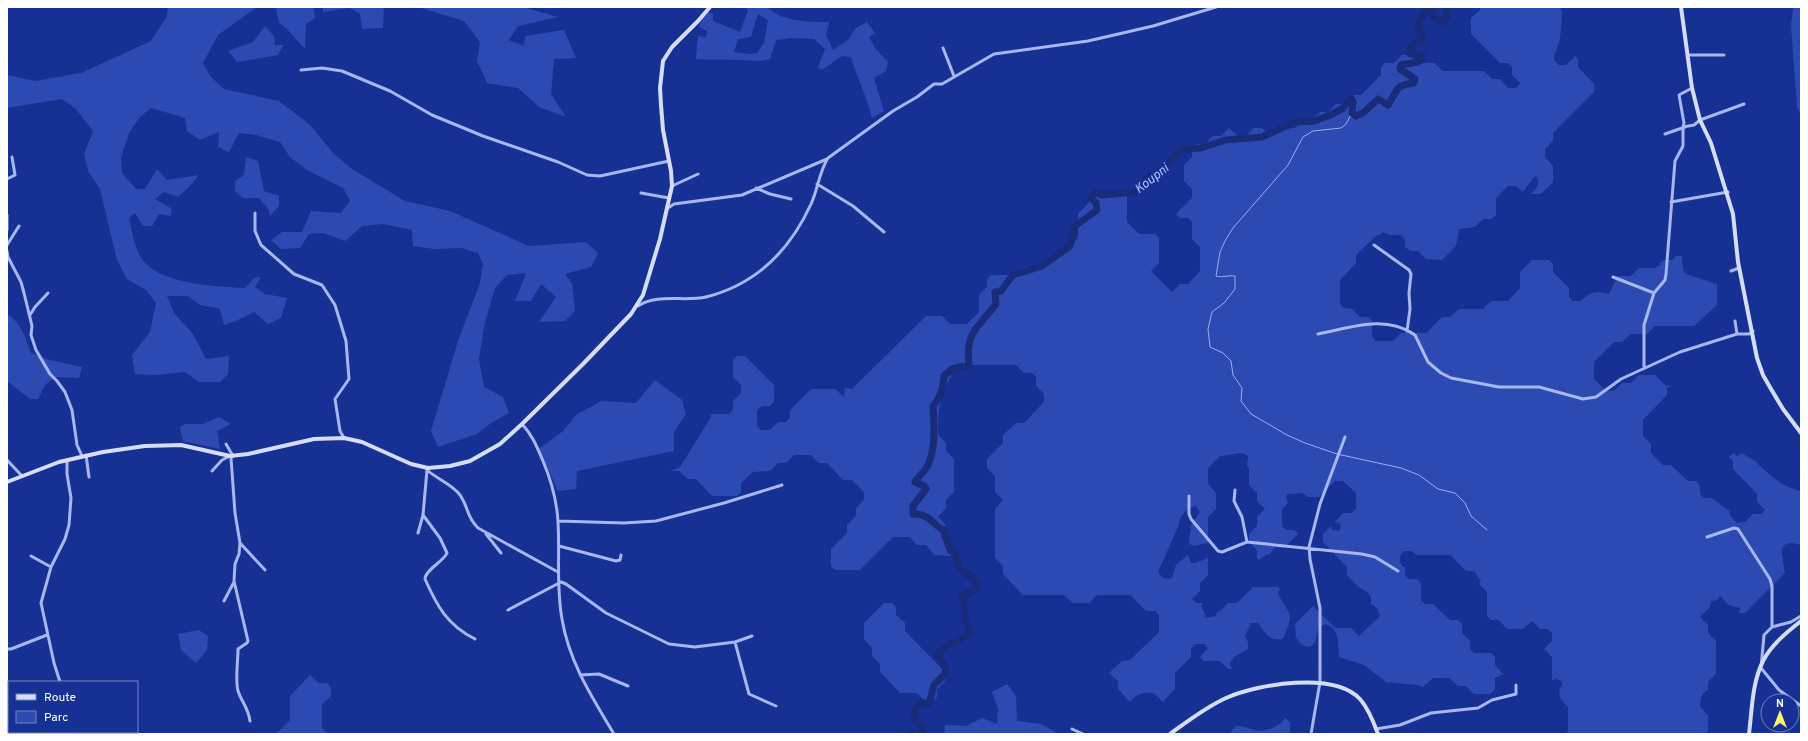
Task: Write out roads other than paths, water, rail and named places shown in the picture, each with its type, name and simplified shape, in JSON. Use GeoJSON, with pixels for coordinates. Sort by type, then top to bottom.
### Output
{"type":"FeatureCollection","features":[{"type":"Feature","properties":{"kind":"street"},"geometry":{"type":"LineString","coordinates":[[635,308],[646,287],[659,243],[672,186],[663,130],[660,96],[663,61],[672,47],[709,7]]}},
{"type":"Feature","properties":{"kind":"street"},"geometry":{"type":"LineString","coordinates":[[668,208],[674,204],[742,195],[828,158],[893,110],[917,97],[934,84],[942,84],[994,54],[1088,41],[1153,26],[1216,7]]}},
{"type":"Feature","properties":{"kind":"street"},"geometry":{"type":"LineString","coordinates":[[1681,7],[1683,33],[1688,55],[1692,88],[1700,120],[1711,143],[1728,192],[1733,214],[1739,268],[1753,331],[1757,358],[1763,375],[1783,409],[1801,434]]}},
{"type":"Feature","properties":{"kind":"street"},"geometry":{"type":"LineString","coordinates":[[944,48],[954,76]]}},
{"type":"Feature","properties":{"kind":"street"},"geometry":{"type":"LineString","coordinates":[[1688,55],[1724,55]]}},
{"type":"Feature","properties":{"kind":"street"},"geometry":{"type":"LineString","coordinates":[[301,70],[322,68],[342,71],[390,91],[439,118],[483,136],[558,162],[587,175],[600,176],[669,161]]}},
{"type":"Feature","properties":{"kind":"street"},"geometry":{"type":"LineString","coordinates":[[1644,367],[1644,325],[1654,293],[1665,280],[1675,161],[1683,146],[1684,123],[1679,95],[1692,88]]}},
{"type":"Feature","properties":{"kind":"street"},"geometry":{"type":"LineString","coordinates":[[1665,134],[1694,125],[1700,120],[1744,104]]}},
{"type":"Feature","properties":{"kind":"street"},"geometry":{"type":"LineString","coordinates":[[7,180],[15,175],[12,157]]}},
{"type":"Feature","properties":{"kind":"street"},"geometry":{"type":"LineString","coordinates":[[427,469],[460,464],[481,456],[500,444],[583,364],[639,304],[649,301],[706,297],[737,285],[767,267],[785,248],[812,203],[822,167],[828,158]]}},
{"type":"Feature","properties":{"kind":"street"},"geometry":{"type":"LineString","coordinates":[[672,186],[698,174]]}},
{"type":"Feature","properties":{"kind":"street"},"geometry":{"type":"LineString","coordinates":[[817,184],[853,206],[884,232]]}},
{"type":"Feature","properties":{"kind":"street"},"geometry":{"type":"LineString","coordinates":[[756,188],[764,192],[791,199]]}},
{"type":"Feature","properties":{"kind":"street"},"geometry":{"type":"LineString","coordinates":[[1671,202],[1728,192]]}},
{"type":"Feature","properties":{"kind":"street"},"geometry":{"type":"LineString","coordinates":[[641,193],[669,198]]}},
{"type":"Feature","properties":{"kind":"street"},"geometry":{"type":"LineString","coordinates":[[255,213],[255,231],[261,245],[294,274],[322,285],[330,296],[338,314],[346,341],[349,379],[335,399],[340,431],[344,438]]}},
{"type":"Feature","properties":{"kind":"street"},"geometry":{"type":"LineString","coordinates":[[7,215],[7,230]]}},
{"type":"Feature","properties":{"kind":"street"},"geometry":{"type":"LineString","coordinates":[[7,245],[19,226]]}},
{"type":"Feature","properties":{"kind":"street"},"geometry":{"type":"LineString","coordinates":[[1374,245],[1408,270],[1411,274],[1408,293],[1410,309],[1407,331]]}},
{"type":"Feature","properties":{"kind":"street"},"geometry":{"type":"LineString","coordinates":[[7,251],[10,262],[21,282],[32,326],[31,335],[37,351],[50,374],[65,392],[72,410],[77,446],[84,456],[89,477]]}},
{"type":"Feature","properties":{"kind":"street"},"geometry":{"type":"LineString","coordinates":[[1731,271],[1739,268]]}},
{"type":"Feature","properties":{"kind":"street"},"geometry":{"type":"LineString","coordinates":[[1613,277],[1654,293]]}},
{"type":"Feature","properties":{"kind":"street"},"geometry":{"type":"LineString","coordinates":[[30,316],[35,307],[48,292]]}},
{"type":"Feature","properties":{"kind":"street"},"geometry":{"type":"LineString","coordinates":[[1735,321],[1737,334]]}},
{"type":"Feature","properties":{"kind":"street"},"geometry":{"type":"LineString","coordinates":[[1318,334],[1378,323],[1389,324],[1415,335],[1428,362],[1441,373],[1451,378],[1499,387],[1539,387],[1578,398],[1589,399],[1596,397],[1620,379],[1680,352],[1737,334],[1749,334],[1753,331]]}},
{"type":"Feature","properties":{"kind":"street"},"geometry":{"type":"LineString","coordinates":[[522,424],[534,439],[550,480],[558,521],[558,583],[565,634],[580,675],[614,734]]}},
{"type":"Feature","properties":{"kind":"street"},"geometry":{"type":"LineString","coordinates":[[1310,734],[1320,682],[1320,608],[1310,559],[1310,547],[1320,504],[1345,437]]}},
{"type":"Feature","properties":{"kind":"street"},"geometry":{"type":"LineString","coordinates":[[212,471],[222,460],[231,456],[314,439],[344,438],[362,442],[411,464],[427,469],[459,494],[466,507],[467,514],[471,522],[486,533],[496,537],[558,572]]}},
{"type":"Feature","properties":{"kind":"street"},"geometry":{"type":"LineString","coordinates":[[7,482],[67,460],[125,448],[172,444],[190,446],[231,456]]}},
{"type":"Feature","properties":{"kind":"street"},"geometry":{"type":"LineString","coordinates":[[224,601],[232,588],[234,581],[235,564],[239,554],[240,543],[235,513],[231,456],[226,444]]}},
{"type":"Feature","properties":{"kind":"street"},"geometry":{"type":"LineString","coordinates":[[7,460],[22,476]]}},
{"type":"Feature","properties":{"kind":"street"},"geometry":{"type":"LineString","coordinates":[[60,681],[47,635],[41,604],[51,567],[65,539],[71,512],[67,460]]}},
{"type":"Feature","properties":{"kind":"street"},"geometry":{"type":"LineString","coordinates":[[418,534],[423,515],[427,469]]}},
{"type":"Feature","properties":{"kind":"street"},"geometry":{"type":"LineString","coordinates":[[558,521],[624,523],[656,521],[724,503],[782,485]]}},
{"type":"Feature","properties":{"kind":"street"},"geometry":{"type":"LineString","coordinates":[[1235,490],[1234,501],[1242,517],[1247,542]]}},
{"type":"Feature","properties":{"kind":"street"},"geometry":{"type":"LineString","coordinates":[[1189,496],[1189,514],[1191,519],[1218,551],[1222,552],[1247,542],[1310,547],[1368,555],[1398,571]]}},
{"type":"Feature","properties":{"kind":"street"},"geometry":{"type":"LineString","coordinates":[[423,515],[440,538],[447,553],[440,562],[427,573],[425,579],[441,611],[454,626],[475,639]]}},
{"type":"Feature","properties":{"kind":"street"},"geometry":{"type":"LineString","coordinates":[[1707,536],[1734,528],[1738,529],[1770,579],[1772,586],[1772,627]]}},
{"type":"Feature","properties":{"kind":"street"},"geometry":{"type":"LineString","coordinates":[[486,533],[501,553]]}},
{"type":"Feature","properties":{"kind":"street"},"geometry":{"type":"LineString","coordinates":[[240,543],[265,570]]}},
{"type":"Feature","properties":{"kind":"street"},"geometry":{"type":"LineString","coordinates":[[558,546],[616,561],[620,560],[621,555]]}},
{"type":"Feature","properties":{"kind":"street"},"geometry":{"type":"LineString","coordinates":[[31,556],[51,567]]}},
{"type":"Feature","properties":{"kind":"street"},"geometry":{"type":"LineString","coordinates":[[234,581],[248,641],[238,649],[238,689],[240,697],[248,708],[250,721]]}},
{"type":"Feature","properties":{"kind":"street"},"geometry":{"type":"LineString","coordinates":[[508,610],[558,583],[566,584],[606,613],[669,644],[696,647],[735,642],[752,636]]}},
{"type":"Feature","properties":{"kind":"street"},"geometry":{"type":"LineString","coordinates":[[1749,734],[1764,635],[1772,627],[1791,622],[1801,616]]}},
{"type":"Feature","properties":{"kind":"street"},"geometry":{"type":"LineString","coordinates":[[1760,668],[1765,658],[1780,639],[1801,620]]}},
{"type":"Feature","properties":{"kind":"street"},"geometry":{"type":"LineString","coordinates":[[7,649],[11,649],[47,635]]}},
{"type":"Feature","properties":{"kind":"street"},"geometry":{"type":"LineString","coordinates":[[735,642],[749,694],[776,706]]}},
{"type":"Feature","properties":{"kind":"street"},"geometry":{"type":"LineString","coordinates":[[1760,668],[1779,690],[1801,706]]}},
{"type":"Feature","properties":{"kind":"street"},"geometry":{"type":"LineString","coordinates":[[580,675],[599,674],[628,686]]}},
{"type":"Feature","properties":{"kind":"street"},"geometry":{"type":"LineString","coordinates":[[1170,734],[1209,707],[1233,695],[1263,688],[1320,682],[1343,688],[1360,699],[1378,734]]}},
{"type":"Feature","properties":{"kind":"street"},"geometry":{"type":"LineString","coordinates":[[1376,729],[1400,725],[1431,713],[1478,708],[1492,700],[1516,694],[1516,685]]}},
{"type":"Feature","properties":{"kind":"street"},"geometry":{"type":"LineString","coordinates":[[1072,729],[1083,734]]}},
{"type":"Feature","properties":{"kind":"waterway","name":"Koupni"},"geometry":{"type":"LineString","coordinates":[[919,734],[922,733],[922,728],[914,717],[915,710],[920,702],[929,704],[934,685],[945,674],[946,668],[937,654],[940,650],[970,634],[965,618],[962,596],[975,590],[977,584],[973,578],[959,569],[956,553],[950,550],[943,530],[927,517],[919,514],[913,514],[913,506],[926,489],[924,486],[915,482],[927,467],[931,458],[934,436],[933,406],[941,392],[944,376],[952,369],[969,365],[968,354],[971,338],[978,325],[996,304],[995,292],[1001,291],[1013,275],[1042,266],[1070,246],[1075,226],[1097,210],[1096,203],[1091,198],[1094,192],[1102,195],[1136,192],[1147,178],[1163,171],[1181,149],[1201,148],[1225,140],[1262,137],[1295,122],[1314,121],[1328,116],[1342,109],[1351,98],[1353,102],[1352,113],[1356,116],[1363,113],[1378,99],[1388,105],[1395,92],[1400,87],[1414,83],[1415,79],[1400,69],[1401,65],[1418,62],[1422,59],[1422,55],[1410,54],[1408,51],[1415,43],[1422,41],[1423,36],[1418,32],[1420,20],[1425,11],[1432,9],[1435,18],[1444,22],[1447,17],[1446,7]]}},
{"type":"Feature","properties":{"kind":"waterway"},"geometry":{"type":"LineString","coordinates":[[1352,113],[1346,124],[1341,128],[1313,131],[1303,137],[1288,165],[1233,228],[1225,241],[1220,252],[1216,276],[1235,276],[1235,289],[1224,303],[1212,312],[1208,329],[1210,347],[1223,353],[1231,361],[1233,375],[1242,388],[1241,401],[1251,414],[1287,435],[1305,443],[1337,454],[1401,468],[1419,475],[1438,489],[1455,493],[1465,503],[1471,516],[1487,530]]}}]}
